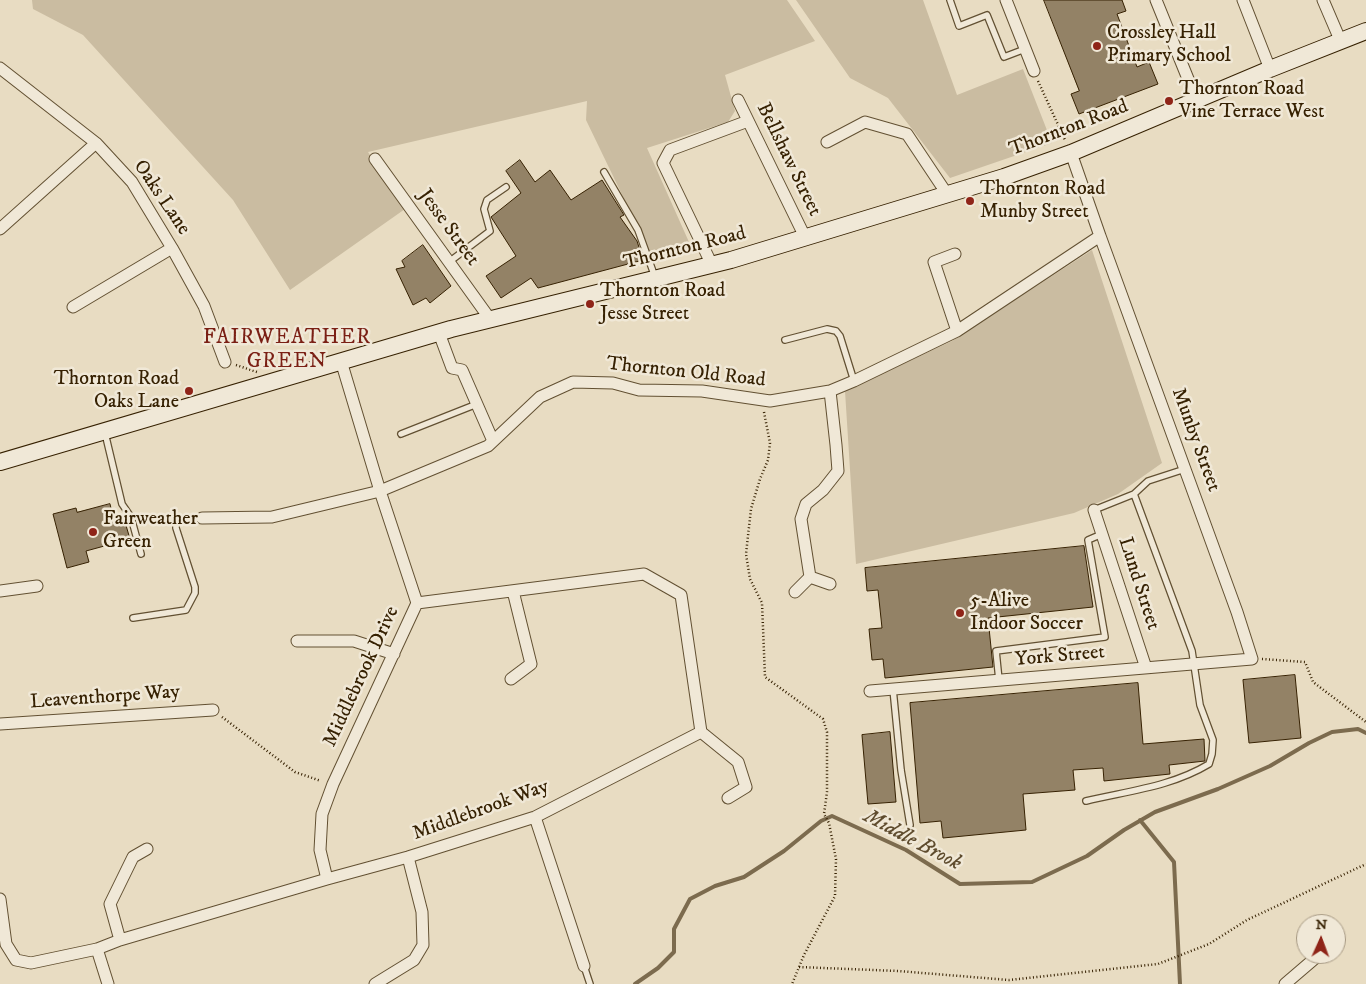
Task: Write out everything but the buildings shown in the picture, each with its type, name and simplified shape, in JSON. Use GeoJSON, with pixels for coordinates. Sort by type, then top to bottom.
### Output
{"type":"FeatureCollection","features":[{"type":"Feature","properties":{"kind":"main road","name":"Thornton Road"},"geometry":{"type":"LineString","coordinates":[[0,462],[439,333],[712,265],[1004,177],[1071,152],[1366,31]]}},
{"type":"Feature","properties":{"kind":"street"},"geometry":{"type":"LineString","coordinates":[[1006,0],[1034,71]]}},
{"type":"Feature","properties":{"kind":"street"},"geometry":{"type":"LineString","coordinates":[[1156,0],[1196,101]]}},
{"type":"Feature","properties":{"kind":"street"},"geometry":{"type":"LineString","coordinates":[[1243,0],[1270,69]]}},
{"type":"Feature","properties":{"kind":"street"},"geometry":{"type":"LineString","coordinates":[[1323,0],[1341,42]]}},
{"type":"Feature","properties":{"kind":"street","name":"Oaks Lane"},"geometry":{"type":"LineString","coordinates":[[0,68],[96,143],[132,182],[204,306],[225,362]]}},
{"type":"Feature","properties":{"kind":"street","name":"Bellshaw Street"},"geometry":{"type":"LineString","coordinates":[[738,100],[805,237]]}},
{"type":"Feature","properties":{"kind":"street"},"geometry":{"type":"LineString","coordinates":[[712,265],[663,163],[670,150],[748,121]]}},
{"type":"Feature","properties":{"kind":"street"},"geometry":{"type":"LineString","coordinates":[[827,142],[865,122],[906,134],[947,194]]}},
{"type":"Feature","properties":{"kind":"street"},"geometry":{"type":"LineString","coordinates":[[0,229],[96,143]]}},
{"type":"Feature","properties":{"kind":"street"},"geometry":{"type":"LineString","coordinates":[[1071,152],[1100,236]]}},
{"type":"Feature","properties":{"kind":"street","name":"Jesse Street"},"geometry":{"type":"LineString","coordinates":[[375,159],[490,319]]}},
{"type":"Feature","properties":{"kind":"street","name":"Thornton Old Road"},"geometry":{"type":"LineString","coordinates":[[202,518],[272,517],[380,491],[488,446],[540,397],[573,382],[613,383],[639,390],[702,391],[770,401],[830,390],[854,381],[957,331],[1100,236]]}},
{"type":"Feature","properties":{"kind":"street","name":"Munby Street"},"geometry":{"type":"LineString","coordinates":[[1100,236],[1252,658]]}},
{"type":"Feature","properties":{"kind":"street"},"geometry":{"type":"LineString","coordinates":[[73,307],[172,248]]}},
{"type":"Feature","properties":{"kind":"street"},"geometry":{"type":"LineString","coordinates":[[955,254],[934,262],[957,331]]}},
{"type":"Feature","properties":{"kind":"street"},"geometry":{"type":"LineString","coordinates":[[439,333],[452,368],[462,370],[493,441]]}},
{"type":"Feature","properties":{"kind":"street","name":"Middlebrook Drive"},"geometry":{"type":"LineString","coordinates":[[327,879],[320,850],[322,814],[333,784],[417,603],[380,491],[341,361]]}},
{"type":"Feature","properties":{"kind":"street"},"geometry":{"type":"LineString","coordinates":[[810,577],[801,519],[806,504],[823,490],[838,471],[830,390]]}},
{"type":"Feature","properties":{"kind":"street","name":"Lund Street"},"geometry":{"type":"LineString","coordinates":[[1094,510],[1146,668]]}},
{"type":"Feature","properties":{"kind":"street"},"geometry":{"type":"LineString","coordinates":[[417,603],[644,574],[681,595],[700,732],[738,762],[746,787],[728,798]]}},
{"type":"Feature","properties":{"kind":"street"},"geometry":{"type":"LineString","coordinates":[[810,577],[830,584]]}},
{"type":"Feature","properties":{"kind":"street"},"geometry":{"type":"LineString","coordinates":[[795,592],[810,577]]}},
{"type":"Feature","properties":{"kind":"street"},"geometry":{"type":"LineString","coordinates":[[0,591],[37,586]]}},
{"type":"Feature","properties":{"kind":"street"},"geometry":{"type":"LineString","coordinates":[[511,679],[530,664],[513,591]]}},
{"type":"Feature","properties":{"kind":"street"},"geometry":{"type":"LineString","coordinates":[[297,641],[354,641],[394,654]]}},
{"type":"Feature","properties":{"kind":"street","name":"York Street"},"geometry":{"type":"LineString","coordinates":[[870,691],[1252,658]]}},
{"type":"Feature","properties":{"kind":"street","name":"Leaventhorpe Way"},"geometry":{"type":"LineString","coordinates":[[0,724],[213,710]]}},
{"type":"Feature","properties":{"kind":"street","name":"Middlebrook Way"},"geometry":{"type":"LineString","coordinates":[[0,899],[6,944],[16,960],[31,963],[97,949],[120,940],[408,857],[535,817],[700,732]]}},
{"type":"Feature","properties":{"kind":"street"},"geometry":{"type":"LineString","coordinates":[[535,817],[584,966]]}},
{"type":"Feature","properties":{"kind":"street"},"geometry":{"type":"LineString","coordinates":[[120,940],[110,904],[133,857],[147,849]]}},
{"type":"Feature","properties":{"kind":"street"},"geometry":{"type":"LineString","coordinates":[[375,984],[414,960],[423,945],[422,912],[408,857]]}},
{"type":"Feature","properties":{"kind":"street"},"geometry":{"type":"LineString","coordinates":[[97,949],[108,984]]}},
{"type":"Feature","properties":{"kind":"street"},"geometry":{"type":"LineString","coordinates":[[1285,984],[1308,964]]}},
{"type":"Feature","properties":{"kind":"lane"},"geometry":{"type":"LineString","coordinates":[[950,0],[959,26],[987,14],[1004,57],[1025,49]]}},
{"type":"Feature","properties":{"kind":"lane"},"geometry":{"type":"LineString","coordinates":[[604,172],[638,230],[656,279]]}},
{"type":"Feature","properties":{"kind":"lane"},"geometry":{"type":"LineString","coordinates":[[449,262],[490,231],[484,209],[487,200],[506,187]]}},
{"type":"Feature","properties":{"kind":"lane"},"geometry":{"type":"LineString","coordinates":[[785,340],[828,329],[836,331],[840,336],[854,381]]}},
{"type":"Feature","properties":{"kind":"lane"},"geometry":{"type":"LineString","coordinates":[[401,434],[477,404]]}},
{"type":"Feature","properties":{"kind":"lane"},"geometry":{"type":"LineString","coordinates":[[104,431],[122,504],[130,517],[141,554]]}},
{"type":"Feature","properties":{"kind":"lane"},"geometry":{"type":"LineString","coordinates":[[1094,510],[1134,494],[1148,480],[1185,468]]}},
{"type":"Feature","properties":{"kind":"lane"},"geometry":{"type":"LineString","coordinates":[[1086,801],[1143,790],[1183,778],[1209,764],[1212,740],[1200,705],[1192,651],[1134,494]]}},
{"type":"Feature","properties":{"kind":"lane"},"geometry":{"type":"LineString","coordinates":[[133,618],[186,610],[195,594],[195,587],[176,524],[181,519],[202,518]]}},
{"type":"Feature","properties":{"kind":"lane"},"geometry":{"type":"LineString","coordinates":[[999,680],[996,651],[1105,637],[1088,540],[1102,534]]}},
{"type":"Feature","properties":{"kind":"lane"},"geometry":{"type":"LineString","coordinates":[[892,689],[900,761],[910,825]]}},
{"type":"Feature","properties":{"kind":"lane"},"geometry":{"type":"LineString","coordinates":[[584,966],[590,984]]}},
{"type":"Feature","properties":{"kind":"path"},"geometry":{"type":"LineString","coordinates":[[1034,71],[1071,152]]}},
{"type":"Feature","properties":{"kind":"path"},"geometry":{"type":"LineString","coordinates":[[225,362],[257,372],[262,384]]}},
{"type":"Feature","properties":{"kind":"path"},"geometry":{"type":"LineString","coordinates":[[764,400],[770,443],[768,460],[751,509],[746,554],[750,579],[762,603],[765,677],[823,719],[826,732],[827,784],[824,814],[829,823],[836,859],[835,896],[792,984]]}},
{"type":"Feature","properties":{"kind":"path"},"geometry":{"type":"LineString","coordinates":[[1252,658],[1305,662],[1313,682],[1366,722]]}},
{"type":"Feature","properties":{"kind":"path"},"geometry":{"type":"LineString","coordinates":[[213,710],[295,772],[333,784]]}},
{"type":"Feature","properties":{"kind":"path"},"geometry":{"type":"LineString","coordinates":[[799,967],[898,971],[1009,980],[1158,964],[1209,944],[1247,920],[1366,864]]}},
{"type":"Feature","properties":{"kind":"shaded area"},"geometry":{"type":"Polygon","coordinates":[[[32,0],[787,0],[815,41],[725,75],[735,111],[728,122],[647,148],[693,251],[655,263],[586,120],[587,101],[368,152],[405,209],[290,290],[233,200],[83,35],[33,9],[32,0]]]}},
{"type":"Feature","properties":{"kind":"shaded area"},"geometry":{"type":"Polygon","coordinates":[[[796,0],[923,0],[957,95],[1023,69],[1052,143],[950,178],[888,98],[850,78],[796,0]]]}},
{"type":"Feature","properties":{"kind":"shaded area"},"geometry":{"type":"Polygon","coordinates":[[[1092,250],[1162,463],[1118,494],[1074,513],[856,564],[845,391],[952,341],[1092,250]]]}},
{"type":"Feature","properties":{"kind":"waterway","name":"Middle Brook"},"geometry":{"type":"LineString","coordinates":[[635,984],[658,968],[674,952],[674,929],[690,899],[715,886],[744,877],[784,851],[821,821],[832,816],[906,850],[960,884],[1032,882],[1087,856],[1124,830],[1155,812],[1218,789],[1270,766],[1332,732],[1358,729],[1366,733]]}},
{"type":"Feature","properties":{"kind":"waterway"},"geometry":{"type":"LineString","coordinates":[[1140,820],[1174,862],[1180,984]]}},
{"type":"Feature","properties":{"kind":"place","name":"Crossley Hall Primary School"},"geometry":{"type":"Point","coordinates":[1097,46]}},
{"type":"Feature","properties":{"kind":"place","name":"Thornton Road Vine Terrace West"},"geometry":{"type":"Point","coordinates":[1169,101]}},
{"type":"Feature","properties":{"kind":"place","name":"Thornton Road Munby Street"},"geometry":{"type":"Point","coordinates":[970,201]}},
{"type":"Feature","properties":{"kind":"place","name":"Thornton Road Jesse Street"},"geometry":{"type":"Point","coordinates":[590,304]}},
{"type":"Feature","properties":{"kind":"place","name":"Thornton Road Oaks Lane"},"geometry":{"type":"Point","coordinates":[189,391]}},
{"type":"Feature","properties":{"kind":"place","name":"Fairweather Green"},"geometry":{"type":"Point","coordinates":[93,532]}},
{"type":"Feature","properties":{"kind":"place","name":"5-Alive Indoor Soccer"},"geometry":{"type":"Point","coordinates":[960,613]}},
{"type":"Feature","properties":{"kind":"district","name":"FAIRWEATHER GREEN"},"geometry":{"type":"Point","coordinates":[287,351]}}]}
